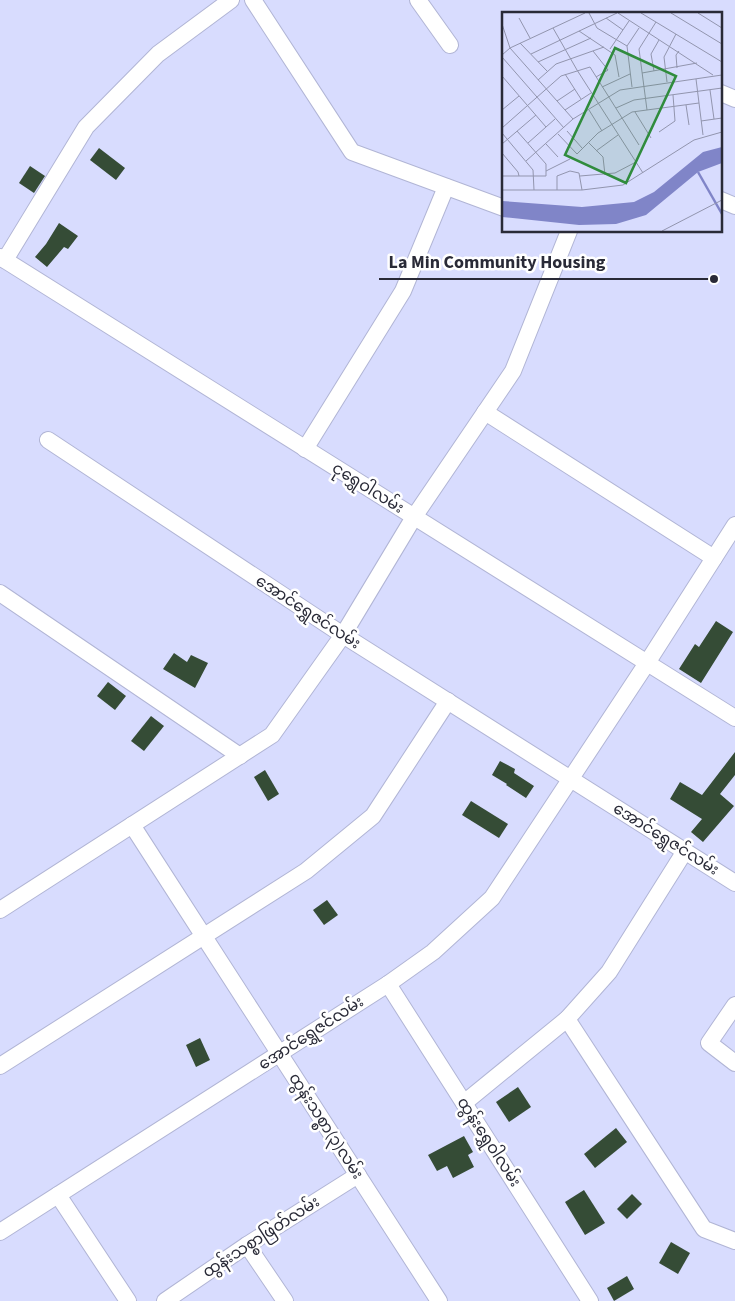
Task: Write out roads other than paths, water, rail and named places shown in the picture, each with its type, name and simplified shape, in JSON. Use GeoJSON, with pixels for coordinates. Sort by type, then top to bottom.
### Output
{"type":"FeatureCollection","features":[{"type":"Feature","properties":{"kind":"street"},"geometry":{"type":"LineString","coordinates":[[2,259],[86,127],[158,54],[231,0]]}},
{"type":"Feature","properties":{"kind":"street"},"geometry":{"type":"LineString","coordinates":[[253,0],[352,152],[502,207]]}},
{"type":"Feature","properties":{"kind":"street"},"geometry":{"type":"LineString","coordinates":[[418,0],[450,45]]}},
{"type":"Feature","properties":{"kind":"street"},"geometry":{"type":"LineString","coordinates":[[722,93],[735,99]]}},
{"type":"Feature","properties":{"kind":"street"},"geometry":{"type":"LineString","coordinates":[[306,449],[403,291],[446,186]]}},
{"type":"Feature","properties":{"kind":"street"},"geometry":{"type":"LineString","coordinates":[[722,200],[735,206]]}},
{"type":"Feature","properties":{"kind":"street"},"geometry":{"type":"LineString","coordinates":[[0,910],[272,735],[343,635],[414,517],[513,371],[569,232]]}},
{"type":"Feature","properties":{"kind":"street","name":"ငုရွှေဝါလမ်း"},"geometry":{"type":"LineString","coordinates":[[2,259],[735,718]]}},
{"type":"Feature","properties":{"kind":"street"},"geometry":{"type":"LineString","coordinates":[[485,412],[714,558]]}},
{"type":"Feature","properties":{"kind":"street","name":"အောင်ရွှေဇင်လမ်း"},"geometry":{"type":"LineString","coordinates":[[48,440],[343,635],[735,883]]}},
{"type":"Feature","properties":{"kind":"street","name":"အောင်ရွှေဇင်လမ်း"},"geometry":{"type":"LineString","coordinates":[[0,1232],[388,984],[433,952],[492,898],[735,526]]}},
{"type":"Feature","properties":{"kind":"street"},"geometry":{"type":"LineString","coordinates":[[0,593],[240,756]]}},
{"type":"Feature","properties":{"kind":"street"},"geometry":{"type":"LineString","coordinates":[[0,1066],[306,871],[373,816],[448,701]]}},
{"type":"Feature","properties":{"kind":"street","name":"ထွန်းသစ္စာ(၃)လမ်း"},"geometry":{"type":"LineString","coordinates":[[132,825],[439,1301]]}},
{"type":"Feature","properties":{"kind":"street"},"geometry":{"type":"LineString","coordinates":[[464,1103],[567,1019],[609,972],[685,851]]}},
{"type":"Feature","properties":{"kind":"street","name":"ထွန်းရွှေဝါလမ်း"},"geometry":{"type":"LineString","coordinates":[[388,984],[590,1301]]}},
{"type":"Feature","properties":{"kind":"street"},"geometry":{"type":"LineString","coordinates":[[735,1006],[709,1043],[735,1063]]}},
{"type":"Feature","properties":{"kind":"street"},"geometry":{"type":"LineString","coordinates":[[567,1019],[704,1229],[735,1242]]}},
{"type":"Feature","properties":{"kind":"street","name":"ထွန်းသစ္စာဖြတ်လမ်း"},"geometry":{"type":"LineString","coordinates":[[165,1301],[246,1245],[358,1175]]}},
{"type":"Feature","properties":{"kind":"street"},"geometry":{"type":"LineString","coordinates":[[58,1195],[128,1301]]}},
{"type":"Feature","properties":{"kind":"street"},"geometry":{"type":"LineString","coordinates":[[246,1245],[285,1301]]}},
{"type":"Feature","properties":{"kind":"place","name":"La Min Community Housing"},"geometry":{"type":"Point","coordinates":[714,279]}}]}
